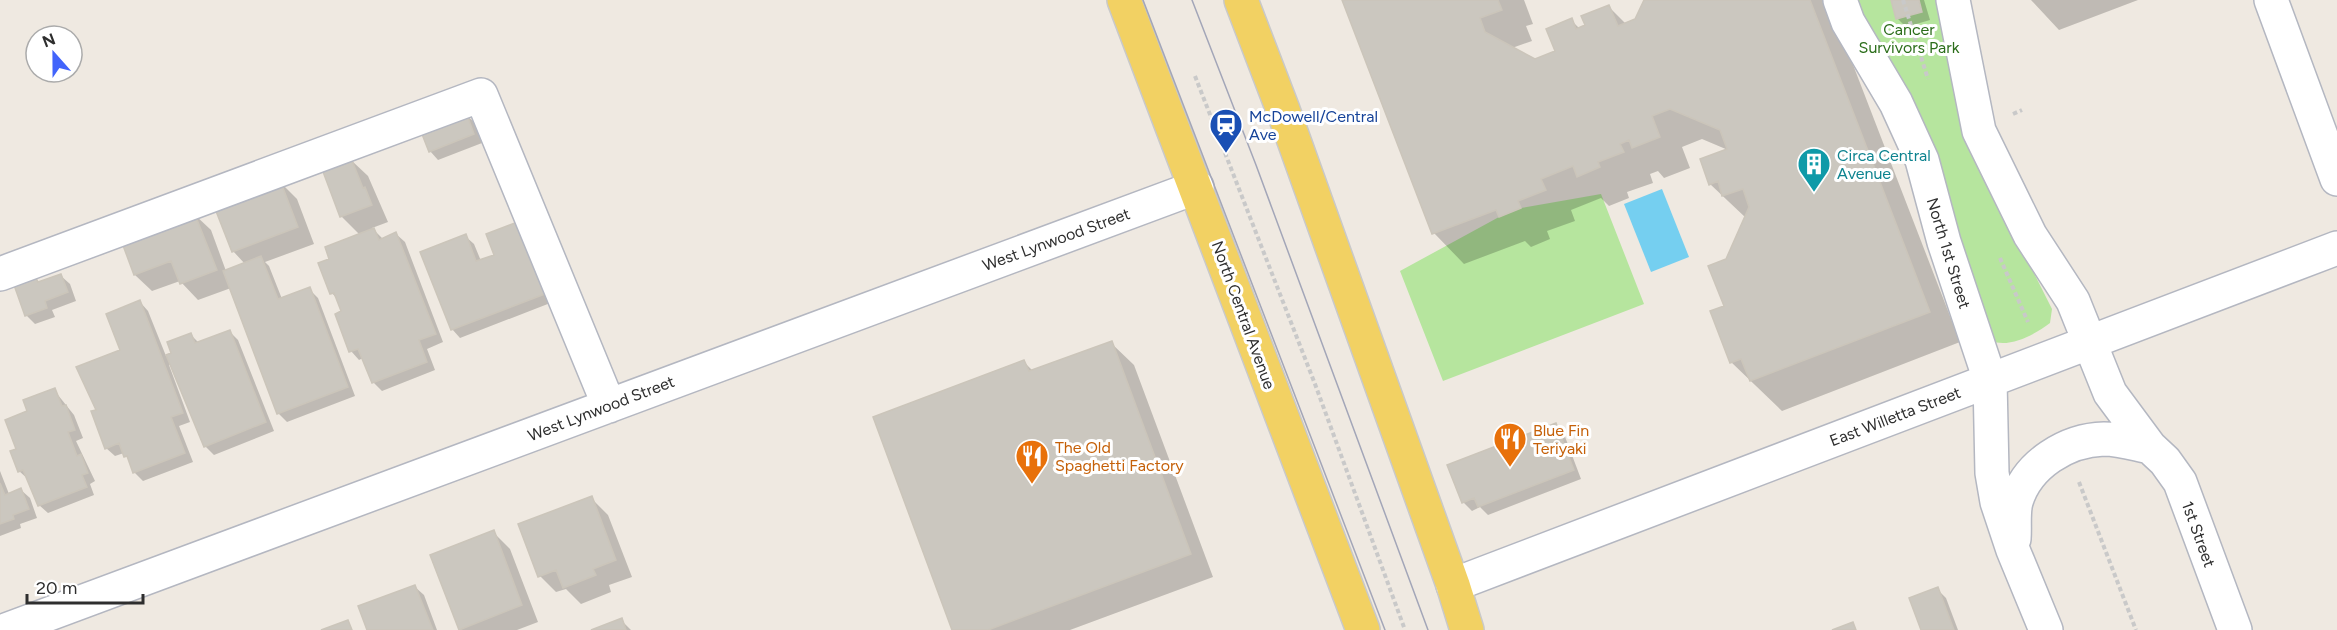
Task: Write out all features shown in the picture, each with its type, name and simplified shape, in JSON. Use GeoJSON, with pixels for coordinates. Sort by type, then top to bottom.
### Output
{"type":"FeatureCollection","features":[{"type":"Feature","properties":{"kind":"main road","name":"North Central Avenue"},"geometry":{"type":"LineString","coordinates":[[1124,0],[1197,187],[1363,630]]}},
{"type":"Feature","properties":{"kind":"main road"},"geometry":{"type":"LineString","coordinates":[[1241,0],[1283,110],[1453,585],[1467,630]]}},
{"type":"Feature","properties":{"kind":"street","name":"North 1st Street"},"geometry":{"type":"LineString","coordinates":[[1840,0],[1848,22],[1896,103],[1922,160],[1947,253],[1990,380]]}},
{"type":"Feature","properties":{"kind":"street"},"geometry":{"type":"LineString","coordinates":[[1953,0],[1979,131],[2030,236],[2073,301],[2090,342]]}},
{"type":"Feature","properties":{"kind":"street"},"geometry":{"type":"LineString","coordinates":[[2271,0],[2337,179]]}},
{"type":"Feature","properties":{"kind":"street"},"geometry":{"type":"LineString","coordinates":[[0,274],[481,95],[609,406]]}},
{"type":"Feature","properties":{"kind":"street","name":"West Lynwood Street"},"geometry":{"type":"LineString","coordinates":[[6,630],[853,313],[1197,187]]}},
{"type":"Feature","properties":{"kind":"street","name":"East Willetta Street"},"geometry":{"type":"LineString","coordinates":[[1453,585],[2337,248]]}},
{"type":"Feature","properties":{"kind":"street","name":"1st Street"},"geometry":{"type":"LineString","coordinates":[[2090,342],[2110,393],[2150,447],[2165,461],[2180,482],[2235,630]]}},
{"type":"Feature","properties":{"kind":"street"},"geometry":{"type":"LineString","coordinates":[[1990,380],[1992,473],[1997,502],[2013,550],[2046,630]]}},
{"type":"Feature","properties":{"kind":"street"},"geometry":{"type":"LineString","coordinates":[[2013,550],[2016,502],[2030,473],[2055,453],[2080,441],[2107,439],[2150,447]]}},
{"type":"Feature","properties":{"kind":"path"},"geometry":{"type":"LineString","coordinates":[[1194,73],[1315,384],[1405,630]]}},
{"type":"Feature","properties":{"kind":"path"},"geometry":{"type":"LineString","coordinates":[[2075,473],[2136,630]]}},
{"type":"Feature","properties":{"kind":"green space","name":"Cancer Survivors Park"},"geometry":{"type":"Polygon","coordinates":[[[1849,0],[1942,0],[1996,198],[2052,309],[2050,323],[2037,332],[2014,342],[1991,341],[1849,0]]]}},
{"type":"Feature","properties":{"kind":"green space"},"geometry":{"type":"Polygon","coordinates":[[[1601,194],[1644,304],[1443,381],[1400,271],[1499,217],[1521,208],[1601,194]]]}},
{"type":"Feature","properties":{"kind":"water"},"geometry":{"type":"Polygon","coordinates":[[[1662,189],[1689,257],[1651,272],[1624,204],[1662,189]]]}},
{"type":"Feature","properties":{"kind":"building","name":"Circa Central Avenue"},"geometry":{"type":"Polygon","coordinates":[[[1342,0],[1498,0],[1502,10],[1480,18],[1485,32],[1535,59],[1555,51],[1546,29],[1572,18],[1576,29],[1585,25],[1581,16],[1609,5],[1618,26],[1635,19],[1644,0],[1810,0],[1930,312],[1750,381],[1741,359],[1730,363],[1710,311],[1724,306],[1708,266],[1726,259],[1749,207],[1743,189],[1722,196],[1718,181],[1709,185],[1700,159],[1727,149],[1720,130],[1670,109],[1652,116],[1660,137],[1632,148],[1629,140],[1620,144],[1624,152],[1598,162],[1600,167],[1577,177],[1573,166],[1541,179],[1546,190],[1518,201],[1521,208],[1499,217],[1496,210],[1432,234],[1342,0]]]}},
{"type":"Feature","properties":{"kind":"building"},"geometry":{"type":"Polygon","coordinates":[[[1891,0],[1919,0],[1922,12],[1896,19],[1891,0]]]}},
{"type":"Feature","properties":{"kind":"building"},"geometry":{"type":"Polygon","coordinates":[[[466,112],[474,134],[429,152],[420,129],[466,112]]]}},
{"type":"Feature","properties":{"kind":"building"},"geometry":{"type":"Polygon","coordinates":[[[351,158],[372,205],[340,217],[322,169],[351,158]]]}},
{"type":"Feature","properties":{"kind":"building"},"geometry":{"type":"Polygon","coordinates":[[[280,180],[298,227],[232,252],[214,206],[280,180]]]}},
{"type":"Feature","properties":{"kind":"building"},"geometry":{"type":"Polygon","coordinates":[[[194,212],[217,270],[180,284],[171,261],[134,275],[121,240],[194,212]]]}},
{"type":"Feature","properties":{"kind":"building"},"geometry":{"type":"Polygon","coordinates":[[[523,220],[550,292],[451,330],[420,252],[466,234],[476,261],[494,255],[486,234],[523,220]]]}},
{"type":"Feature","properties":{"kind":"building"},"geometry":{"type":"Polygon","coordinates":[[[374,228],[379,240],[396,232],[436,334],[419,340],[427,362],[372,383],[358,349],[349,352],[335,314],[341,311],[334,293],[330,294],[318,263],[329,259],[325,247],[374,228]]]}},
{"type":"Feature","properties":{"kind":"building"},"geometry":{"type":"Polygon","coordinates":[[[261,256],[278,299],[310,287],[348,387],[277,414],[223,271],[261,256]]]}},
{"type":"Feature","properties":{"kind":"building"},"geometry":{"type":"Polygon","coordinates":[[[61,274],[68,292],[45,301],[47,308],[25,316],[14,285],[35,276],[38,282],[61,274]]]}},
{"type":"Feature","properties":{"kind":"building"},"geometry":{"type":"Polygon","coordinates":[[[140,300],[183,413],[171,417],[185,453],[133,473],[119,443],[105,449],[91,411],[96,410],[76,367],[120,350],[106,314],[140,300]]]}},
{"type":"Feature","properties":{"kind":"building"},"geometry":{"type":"Polygon","coordinates":[[[230,330],[266,422],[204,447],[166,355],[171,353],[167,342],[191,333],[195,343],[230,330]]]}},
{"type":"Feature","properties":{"kind":"building","name":"The Old Spaghetti Factory"},"geometry":{"type":"Polygon","coordinates":[[[1112,341],[1191,554],[988,630],[952,630],[873,417],[1024,360],[1029,371],[1112,341]]]}},
{"type":"Feature","properties":{"kind":"building"},"geometry":{"type":"Polygon","coordinates":[[[55,388],[62,406],[66,405],[75,430],[68,432],[77,456],[81,454],[88,473],[82,475],[87,487],[38,506],[23,470],[18,472],[10,451],[16,449],[5,420],[27,411],[23,400],[55,388]]]}},
{"type":"Feature","properties":{"kind":"building","name":"Blue Fin Teriyaki"},"geometry":{"type":"Polygon","coordinates":[[[1556,423],[1574,470],[1478,507],[1474,498],[1462,503],[1447,465],[1556,423]]]}},
{"type":"Feature","properties":{"kind":"building"},"geometry":{"type":"Polygon","coordinates":[[[0,483],[5,495],[21,488],[29,509],[13,515],[14,519],[0,524],[0,483]]]}},
{"type":"Feature","properties":{"kind":"building"},"geometry":{"type":"Polygon","coordinates":[[[592,496],[616,560],[593,569],[596,575],[563,588],[556,570],[538,577],[518,524],[592,496]]]}},
{"type":"Feature","properties":{"kind":"building"},"geometry":{"type":"Polygon","coordinates":[[[494,530],[522,605],[459,630],[430,555],[494,530]]]}},
{"type":"Feature","properties":{"kind":"building"},"geometry":{"type":"Polygon","coordinates":[[[415,585],[433,630],[367,630],[358,606],[415,585]]]}},
{"type":"Feature","properties":{"kind":"building"},"geometry":{"type":"Polygon","coordinates":[[[1938,587],[1954,630],[1921,630],[1909,598],[1938,587]]]}},
{"type":"Feature","properties":{"kind":"building"},"geometry":{"type":"Polygon","coordinates":[[[622,618],[626,630],[591,630],[622,618]]]}},
{"type":"Feature","properties":{"kind":"building"},"geometry":{"type":"Polygon","coordinates":[[[348,620],[352,630],[321,630],[348,620]]]}},
{"type":"Feature","properties":{"kind":"building"},"geometry":{"type":"Polygon","coordinates":[[[1853,622],[1856,630],[1832,630],[1853,622]]]}},
{"type":"Feature","properties":{"kind":"tram line"},"geometry":{"type":"LineString","coordinates":[[1143,0],[1385,630]]}},
{"type":"Feature","properties":{"kind":"tram line"},"geometry":{"type":"LineString","coordinates":[[1192,0],[1256,165],[1428,630]]}},
{"type":"Feature","properties":{"kind":"place","name":"McDowell/Central Ave"},"geometry":{"type":"Point","coordinates":[1226,154]}},
{"type":"Feature","properties":{"kind":"place","name":"Circa Central Avenue"},"geometry":{"type":"Point","coordinates":[1814,193]}},
{"type":"Feature","properties":{"kind":"place","name":"Blue Fin Teriyaki"},"geometry":{"type":"Point","coordinates":[1510,468]}},
{"type":"Feature","properties":{"kind":"place","name":"The Old Spaghetti Factory"},"geometry":{"type":"Point","coordinates":[1032,485]}}]}
